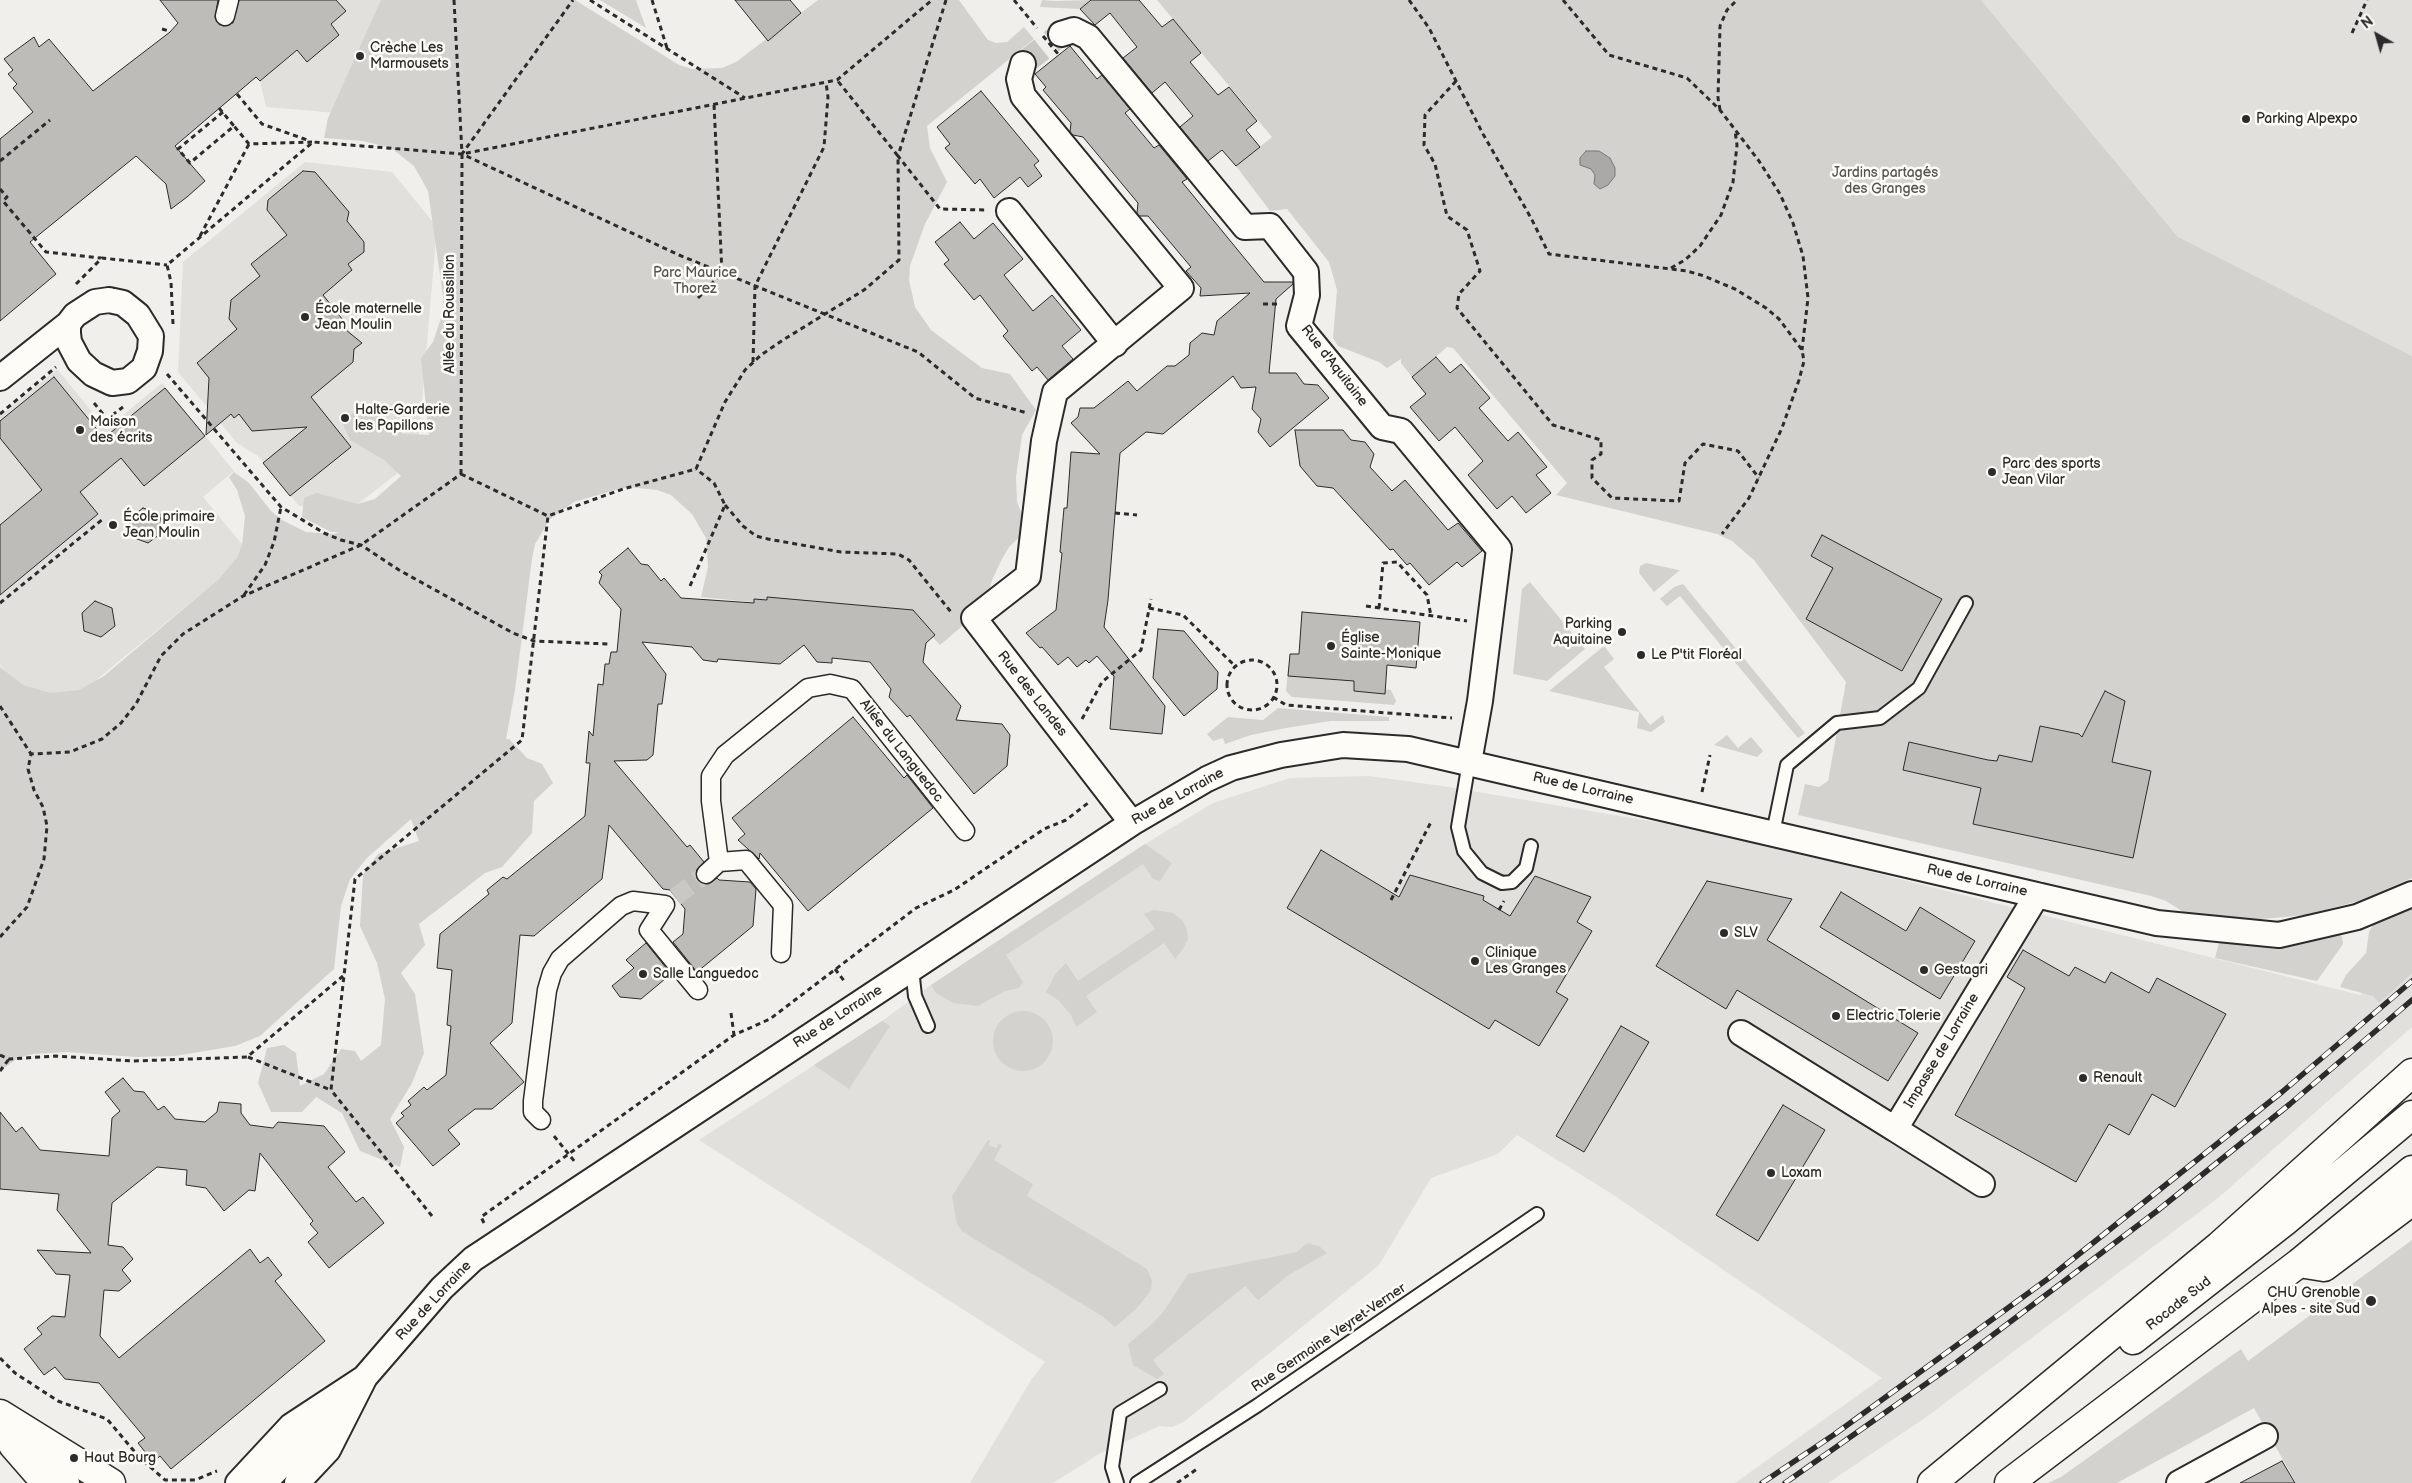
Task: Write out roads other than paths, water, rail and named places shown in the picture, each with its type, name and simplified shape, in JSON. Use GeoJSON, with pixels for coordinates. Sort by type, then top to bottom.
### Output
{"type":"FeatureCollection","features":[{"type":"Feature","properties":{"kind":"main road"},"geometry":{"type":"LineString","coordinates":[[1932,1483],[2218,1246],[2412,1073]]}},
{"type":"Feature","properties":{"kind":"main road","name":"Rocade Sud"},"geometry":{"type":"LineString","coordinates":[[1938,1483],[2175,1308],[2412,1115]]}},
{"type":"Feature","properties":{"kind":"main road"},"geometry":{"type":"LineString","coordinates":[[2008,1483],[2299,1263],[2412,1170]]}},
{"type":"Feature","properties":{"kind":"main road"},"geometry":{"type":"LineString","coordinates":[[2299,1263],[2324,1268],[2412,1201]]}},
{"type":"Feature","properties":{"kind":"main road"},"geometry":{"type":"LineString","coordinates":[[0,1414],[111,1483]]}},
{"type":"Feature","properties":{"kind":"main road"},"geometry":{"type":"LineString","coordinates":[[0,1419],[14,1445],[46,1483]]}},
{"type":"Feature","properties":{"kind":"street","name":"Rue d'Aquitaine"},"geometry":{"type":"LineString","coordinates":[[1054,42],[1074,30],[1088,37],[1245,227],[1270,226],[1306,272],[1308,296],[1299,326],[1382,427],[1401,431],[1499,549],[1469,762]]}},
{"type":"Feature","properties":{"kind":"street"},"geometry":{"type":"LineString","coordinates":[[1009,211],[1116,344],[1181,288],[1023,96],[1020,79],[1023,64]]}},
{"type":"Feature","properties":{"kind":"street"},"geometry":{"type":"LineString","coordinates":[[0,378],[68,324]]}},
{"type":"Feature","properties":{"kind":"street","name":"Rue des Landes"},"geometry":{"type":"LineString","coordinates":[[1116,344],[1055,392],[1044,441],[1028,576],[974,618],[1132,823]]}},
{"type":"Feature","properties":{"kind":"street","name":"Allée du Languedoc"},"geometry":{"type":"LineString","coordinates":[[719,862],[711,801],[711,776],[725,755],[808,688],[830,684],[852,689],[965,832]]}},
{"type":"Feature","properties":{"kind":"street","name":"Rue de Lorraine"},"geometry":{"type":"LineString","coordinates":[[298,1483],[328,1450],[365,1376],[442,1288],[473,1259],[589,1180],[1132,823],[1207,779],[1231,768],[1281,755],[1344,745],[1408,749],[1698,815],[2157,924],[2279,936],[2357,917],[2412,894]]}},
{"type":"Feature","properties":{"kind":"street"},"geometry":{"type":"LineString","coordinates":[[706,874],[719,862],[746,860],[783,905],[781,953]]}},
{"type":"Feature","properties":{"kind":"street","name":"Impasse de Lorraine"},"geometry":{"type":"LineString","coordinates":[[1895,1129],[2037,895]]}},
{"type":"Feature","properties":{"kind":"street"},"geometry":{"type":"LineString","coordinates":[[541,1120],[534,1112],[533,1101],[547,990],[560,959],[621,906],[633,901],[670,901],[649,930],[698,990]]}},
{"type":"Feature","properties":{"kind":"street"},"geometry":{"type":"LineString","coordinates":[[1741,1033],[1982,1184]]}},
{"type":"Feature","properties":{"kind":"street"},"geometry":{"type":"LineString","coordinates":[[264,1483],[365,1376]]}},
{"type":"Feature","properties":{"kind":"street","name":"Rue de Lorraine"},"geometry":{"type":"LineString","coordinates":[[230,1476],[291,1426],[365,1376]]}},
{"type":"Feature","properties":{"kind":"street"},"geometry":{"type":"LineString","coordinates":[[2178,1483],[2265,1436]]}},
{"type":"Feature","properties":{"kind":"street"},"geometry":{"type":"LineString","coordinates":[[14,1445],[37,1483]]}},
{"type":"Feature","properties":{"kind":"street"},"geometry":{"type":"LineString","coordinates":[[14,1445],[60,1476],[67,1483]]}},
{"type":"Feature","properties":{"kind":"street"},"geometry":{"type":"LineString","coordinates":[[317,1483],[328,1450]]}},
{"type":"Feature","properties":{"kind":"lane"},"geometry":{"type":"LineString","coordinates":[[1773,833],[1787,765],[1837,724],[1880,718],[1919,688],[1966,603]]}},
{"type":"Feature","properties":{"kind":"lane"},"geometry":{"type":"LineString","coordinates":[[1469,762],[1458,828],[1464,851],[1482,873],[1502,883],[1512,882],[1526,868],[1531,846]]}},
{"type":"Feature","properties":{"kind":"lane"},"geometry":{"type":"LineString","coordinates":[[912,969],[915,996],[928,1026]]}},
{"type":"Feature","properties":{"kind":"lane","name":"Rue Germaine Veyret-Verner"},"geometry":{"type":"LineString","coordinates":[[1137,1483],[1258,1406],[1537,1214]]}},
{"type":"Feature","properties":{"kind":"lane"},"geometry":{"type":"LineString","coordinates":[[1117,1483],[1112,1468],[1120,1413],[1160,1389]]}},
{"type":"Feature","properties":{"kind":"tunnel"},"geometry":{"type":"LineString","coordinates":[[1023,64],[1061,34]]}},
{"type":"Feature","properties":{"kind":"tunnel"},"geometry":{"type":"LineString","coordinates":[[675,897],[706,874]]}},
{"type":"Feature","properties":{"kind":"railway"},"geometry":{"type":"LineString","coordinates":[[1762,1483],[1835,1434],[2049,1278],[2282,1092],[2412,981]]}},
{"type":"Feature","properties":{"kind":"railway"},"geometry":{"type":"LineString","coordinates":[[1785,1483],[1957,1362],[2157,1211],[2290,1104],[2412,1000]]}},
{"type":"Feature","properties":{"kind":"place","name":"Crèche Les Marmousets"},"geometry":{"type":"Point","coordinates":[360,56]}},
{"type":"Feature","properties":{"kind":"place","name":"Parking Alpexpo"},"geometry":{"type":"Point","coordinates":[2246,119]}},
{"type":"Feature","properties":{"kind":"place","name":"École maternelle Jean Moulin"},"geometry":{"type":"Point","coordinates":[305,317]}},
{"type":"Feature","properties":{"kind":"place","name":"Halte-Garderie les Papillons"},"geometry":{"type":"Point","coordinates":[345,418]}},
{"type":"Feature","properties":{"kind":"place","name":"Maison des écrits"},"geometry":{"type":"Point","coordinates":[80,430]}},
{"type":"Feature","properties":{"kind":"place","name":"Parc des sports Jean Vilar"},"geometry":{"type":"Point","coordinates":[1992,472]}},
{"type":"Feature","properties":{"kind":"place","name":"École primaire Jean Moulin"},"geometry":{"type":"Point","coordinates":[113,525]}},
{"type":"Feature","properties":{"kind":"place","name":"Parking Aquitaine"},"geometry":{"type":"Point","coordinates":[1622,632]}},
{"type":"Feature","properties":{"kind":"place","name":"Église Sainte-Monique"},"geometry":{"type":"Point","coordinates":[1331,646]}},
{"type":"Feature","properties":{"kind":"place","name":"Le P'tit Floréal"},"geometry":{"type":"Point","coordinates":[1641,655]}},
{"type":"Feature","properties":{"kind":"place","name":"SLV"},"geometry":{"type":"Point","coordinates":[1724,933]}},
{"type":"Feature","properties":{"kind":"place","name":"Clinique Les Granges"},"geometry":{"type":"Point","coordinates":[1475,961]}},
{"type":"Feature","properties":{"kind":"place","name":"Gestagri"},"geometry":{"type":"Point","coordinates":[1924,970]}},
{"type":"Feature","properties":{"kind":"place","name":"Salle Languedoc"},"geometry":{"type":"Point","coordinates":[643,974]}},
{"type":"Feature","properties":{"kind":"place","name":"Electric Tolerie"},"geometry":{"type":"Point","coordinates":[1836,1016]}},
{"type":"Feature","properties":{"kind":"place","name":"Renault"},"geometry":{"type":"Point","coordinates":[2083,1078]}},
{"type":"Feature","properties":{"kind":"place","name":"Loxam"},"geometry":{"type":"Point","coordinates":[1771,1173]}},
{"type":"Feature","properties":{"kind":"place","name":"CHU Grenoble Alpes - site Sud"},"geometry":{"type":"Point","coordinates":[2371,1301]}},
{"type":"Feature","properties":{"kind":"place","name":"Haut Bourg"},"geometry":{"type":"Point","coordinates":[74,1458]}},
{"type":"Feature","properties":{"kind":"park label","name":"Jardins partagés des Granges"},"geometry":{"type":"Point","coordinates":[1885,182]}},
{"type":"Feature","properties":{"kind":"park label","name":"Parc Maurice Thorez"},"geometry":{"type":"Point","coordinates":[695,282]}}]}
